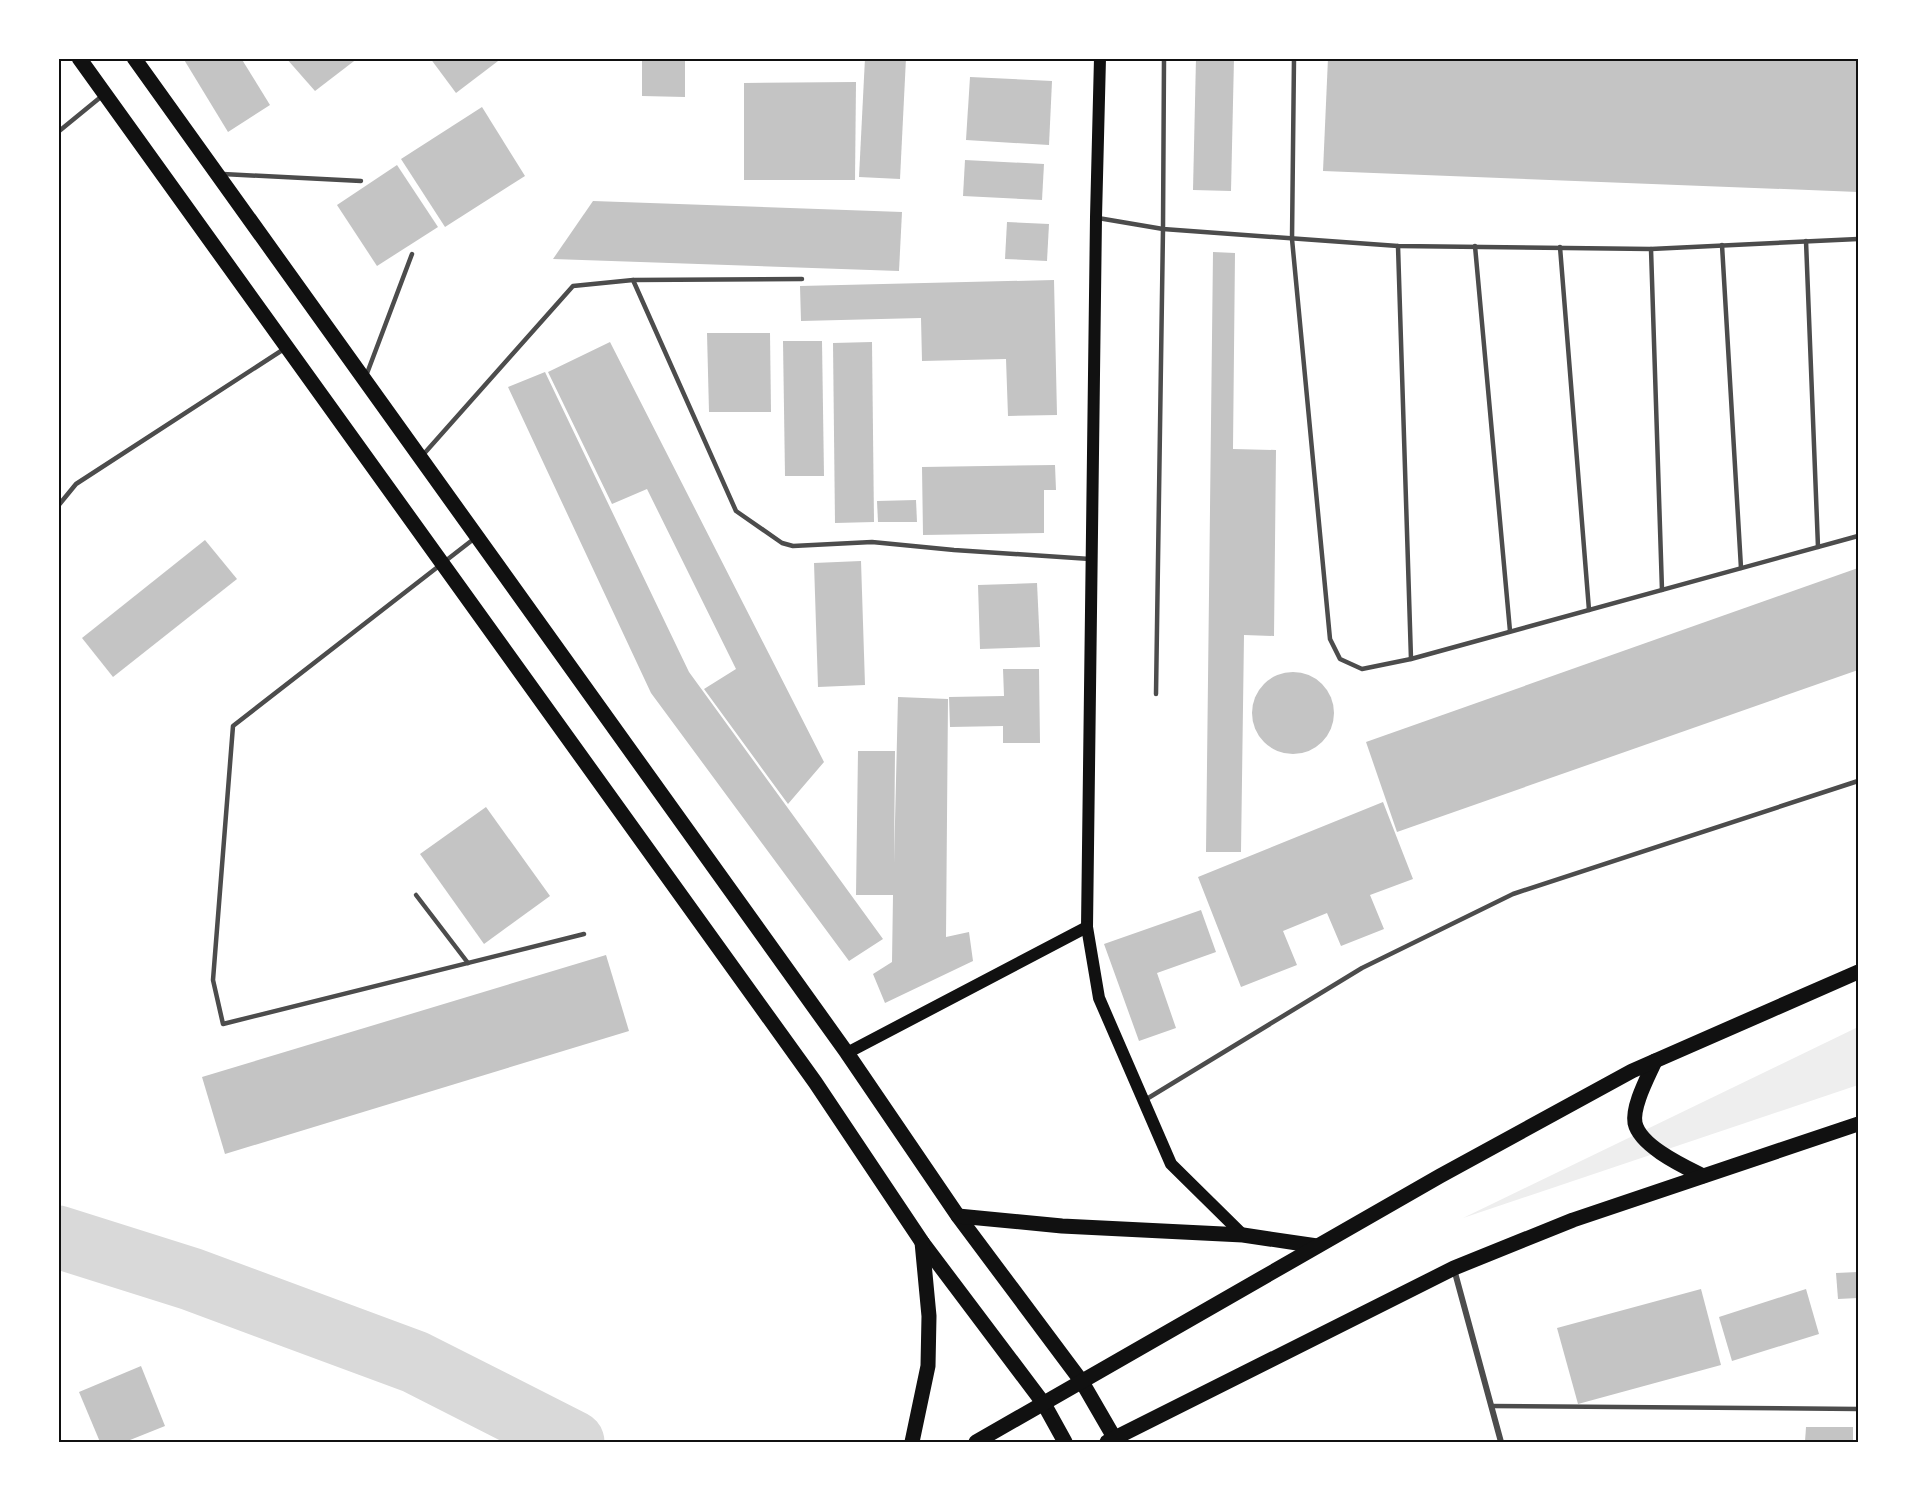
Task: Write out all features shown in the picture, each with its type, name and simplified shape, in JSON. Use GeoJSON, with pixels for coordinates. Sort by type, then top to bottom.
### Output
{"type":"FeatureCollection","features":[{"type":"Feature","properties":{"kind":"main road"},"geometry":{"type":"LineString","coordinates":[[79,58],[815,1082],[922,1242],[1044,1404],[1065,1443]]}},
{"type":"Feature","properties":{"kind":"main road"},"geometry":{"type":"LineString","coordinates":[[134,58],[847,1053],[958,1216],[1082,1382],[1111,1441],[1454,1268],[1573,1220],[1858,1124]]}},
{"type":"Feature","properties":{"kind":"main road"},"geometry":{"type":"LineString","coordinates":[[1100,58],[1087,927],[1100,998],[1171,1164],[1243,1235]]}},
{"type":"Feature","properties":{"kind":"main road"},"geometry":{"type":"LineString","coordinates":[[847,1053],[1087,927]]}},
{"type":"Feature","properties":{"kind":"main road"},"geometry":{"type":"LineString","coordinates":[[976,1443],[1317,1246],[1632,1071],[1858,972]]}},
{"type":"Feature","properties":{"kind":"main road"},"geometry":{"type":"LineString","coordinates":[[1655,1061],[1636,1106],[1635,1124],[1646,1141],[1666,1157],[1702,1176]]}},
{"type":"Feature","properties":{"kind":"main road"},"geometry":{"type":"LineString","coordinates":[[958,1216],[1062,1226],[1243,1235],[1317,1246]]}},
{"type":"Feature","properties":{"kind":"main road"},"geometry":{"type":"LineString","coordinates":[[912,1443],[928,1366],[929,1316],[922,1242]]}},
{"type":"Feature","properties":{"kind":"street"},"geometry":{"type":"LineString","coordinates":[[1454,1268],[1501,1443]]}},
{"type":"Feature","properties":{"kind":"lane"},"geometry":{"type":"LineString","coordinates":[[1156,694],[1164,58]]}},
{"type":"Feature","properties":{"kind":"lane"},"geometry":{"type":"LineString","coordinates":[[1294,58],[1292,239],[1330,639],[1340,659],[1362,669],[1411,658],[1858,536]]}},
{"type":"Feature","properties":{"kind":"lane"},"geometry":{"type":"LineString","coordinates":[[58,132],[105,94]]}},
{"type":"Feature","properties":{"kind":"lane"},"geometry":{"type":"LineString","coordinates":[[217,173],[361,181]]}},
{"type":"Feature","properties":{"kind":"lane"},"geometry":{"type":"LineString","coordinates":[[1096,217],[1163,229],[1398,246],[1651,249],[1858,239]]}},
{"type":"Feature","properties":{"kind":"lane"},"geometry":{"type":"LineString","coordinates":[[1806,241],[1818,547]]}},
{"type":"Feature","properties":{"kind":"lane"},"geometry":{"type":"LineString","coordinates":[[1722,245],[1741,568]]}},
{"type":"Feature","properties":{"kind":"lane"},"geometry":{"type":"LineString","coordinates":[[1398,246],[1411,658]]}},
{"type":"Feature","properties":{"kind":"lane"},"geometry":{"type":"LineString","coordinates":[[1475,246],[1509,631]]}},
{"type":"Feature","properties":{"kind":"lane"},"geometry":{"type":"LineString","coordinates":[[1560,247],[1589,610]]}},
{"type":"Feature","properties":{"kind":"lane"},"geometry":{"type":"LineString","coordinates":[[1651,249],[1662,590]]}},
{"type":"Feature","properties":{"kind":"lane"},"geometry":{"type":"LineString","coordinates":[[365,379],[412,254]]}},
{"type":"Feature","properties":{"kind":"lane"},"geometry":{"type":"LineString","coordinates":[[421,457],[573,286],[633,280],[801,279]]}},
{"type":"Feature","properties":{"kind":"lane"},"geometry":{"type":"LineString","coordinates":[[633,280],[736,511],[782,543],[793,546],[872,542],[1091,559]]}},
{"type":"Feature","properties":{"kind":"lane"},"geometry":{"type":"LineString","coordinates":[[58,506],[76,484],[287,348]]}},
{"type":"Feature","properties":{"kind":"lane"},"geometry":{"type":"LineString","coordinates":[[477,536],[233,726],[213,980],[223,1024],[584,934]]}},
{"type":"Feature","properties":{"kind":"lane"},"geometry":{"type":"LineString","coordinates":[[1144,1101],[1362,968],[1514,894],[1858,781]]}},
{"type":"Feature","properties":{"kind":"lane"},"geometry":{"type":"LineString","coordinates":[[416,895],[468,963]]}},
{"type":"Feature","properties":{"kind":"lane"},"geometry":{"type":"LineString","coordinates":[[1491,1406],[1858,1409]]}},
{"type":"Feature","properties":{"kind":"shaded area"},"geometry":{"type":"Polygon","coordinates":[[[1858,1027],[1858,1085],[1463,1218],[1858,1027]]]}},
{"type":"Feature","properties":{"kind":"building"},"geometry":{"type":"Polygon","coordinates":[[[183,58],[241,58],[270,105],[228,132],[183,58]]]}},
{"type":"Feature","properties":{"kind":"building"},"geometry":{"type":"Polygon","coordinates":[[[286,58],[358,58],[315,91],[286,58]]]}},
{"type":"Feature","properties":{"kind":"building"},"geometry":{"type":"Polygon","coordinates":[[[430,58],[502,58],[456,93],[430,58]]]}},
{"type":"Feature","properties":{"kind":"building"},"geometry":{"type":"Polygon","coordinates":[[[642,58],[685,58],[685,97],[642,96],[642,58]]]}},
{"type":"Feature","properties":{"kind":"building"},"geometry":{"type":"Polygon","coordinates":[[[865,58],[906,58],[900,179],[859,177],[865,58]]]}},
{"type":"Feature","properties":{"kind":"building"},"geometry":{"type":"Polygon","coordinates":[[[1196,58],[1234,58],[1231,191],[1193,190],[1196,58]]]}},
{"type":"Feature","properties":{"kind":"building"},"geometry":{"type":"Polygon","coordinates":[[[1328,58],[1858,58],[1858,192],[1323,171],[1328,58]]]}},
{"type":"Feature","properties":{"kind":"building"},"geometry":{"type":"Polygon","coordinates":[[[970,77],[1052,81],[1049,145],[966,140],[970,77]]]}},
{"type":"Feature","properties":{"kind":"building"},"geometry":{"type":"Polygon","coordinates":[[[856,82],[855,180],[744,180],[744,83],[856,82]]]}},
{"type":"Feature","properties":{"kind":"building"},"geometry":{"type":"Polygon","coordinates":[[[482,107],[525,176],[445,227],[401,159],[482,107]]]}},
{"type":"Feature","properties":{"kind":"building"},"geometry":{"type":"Polygon","coordinates":[[[965,160],[1044,164],[1042,200],[963,196],[965,160]]]}},
{"type":"Feature","properties":{"kind":"building"},"geometry":{"type":"Polygon","coordinates":[[[397,165],[438,227],[377,266],[337,205],[397,165]]]}},
{"type":"Feature","properties":{"kind":"building"},"geometry":{"type":"Polygon","coordinates":[[[593,201],[902,212],[899,271],[553,259],[593,201]]]}},
{"type":"Feature","properties":{"kind":"building"},"geometry":{"type":"Polygon","coordinates":[[[1007,222],[1049,224],[1047,261],[1005,259],[1007,222]]]}},
{"type":"Feature","properties":{"kind":"building"},"geometry":{"type":"Polygon","coordinates":[[[1213,252],[1235,253],[1233,449],[1276,450],[1274,636],[1244,635],[1241,852],[1206,852],[1213,252]]]}},
{"type":"Feature","properties":{"kind":"building"},"geometry":{"type":"Polygon","coordinates":[[[1054,280],[1057,415],[1008,416],[1006,359],[922,361],[921,318],[801,321],[800,286],[1054,280]]]}},
{"type":"Feature","properties":{"kind":"building"},"geometry":{"type":"Polygon","coordinates":[[[707,333],[770,333],[771,412],[709,412],[707,333]]]}},
{"type":"Feature","properties":{"kind":"building"},"geometry":{"type":"Polygon","coordinates":[[[783,341],[822,341],[824,476],[785,476],[783,341]]]}},
{"type":"Feature","properties":{"kind":"building"},"geometry":{"type":"Polygon","coordinates":[[[610,342],[824,762],[788,804],[704,689],[736,669],[647,489],[612,504],[548,372],[610,342]]]}},
{"type":"Feature","properties":{"kind":"building"},"geometry":{"type":"Polygon","coordinates":[[[872,342],[874,522],[835,523],[833,343],[872,342]]]}},
{"type":"Feature","properties":{"kind":"building"},"geometry":{"type":"Polygon","coordinates":[[[545,372],[689,672],[883,939],[849,961],[651,693],[508,387],[545,372]]]}},
{"type":"Feature","properties":{"kind":"building"},"geometry":{"type":"Polygon","coordinates":[[[1055,465],[1056,490],[1044,490],[1044,533],[923,535],[922,467],[1055,465]]]}},
{"type":"Feature","properties":{"kind":"building"},"geometry":{"type":"Polygon","coordinates":[[[916,500],[917,522],[878,522],[877,501],[916,500]]]}},
{"type":"Feature","properties":{"kind":"building"},"geometry":{"type":"Polygon","coordinates":[[[205,540],[237,579],[113,677],[82,638],[205,540]]]}},
{"type":"Feature","properties":{"kind":"building"},"geometry":{"type":"Polygon","coordinates":[[[861,561],[865,685],[818,687],[814,563],[861,561]]]}},
{"type":"Feature","properties":{"kind":"building"},"geometry":{"type":"Polygon","coordinates":[[[1858,568],[1858,670],[1397,832],[1366,742],[1858,568]]]}},
{"type":"Feature","properties":{"kind":"building"},"geometry":{"type":"Polygon","coordinates":[[[1037,583],[1040,647],[980,649],[978,585],[1037,583]]]}},
{"type":"Feature","properties":{"kind":"building"},"geometry":{"type":"Polygon","coordinates":[[[1003,669],[1039,669],[1040,743],[1003,743],[1003,726],[950,727],[949,697],[1004,696],[1003,669]]]}},
{"type":"Feature","properties":{"kind":"building"},"geometry":{"type":"Polygon","coordinates":[[[1293,672],[1309,675],[1322,684],[1331,697],[1334,713],[1331,729],[1322,742],[1309,751],[1293,754],[1277,751],[1264,742],[1255,729],[1252,713],[1255,697],[1264,684],[1277,675],[1293,672]]]}},
{"type":"Feature","properties":{"kind":"building"},"geometry":{"type":"Polygon","coordinates":[[[898,697],[948,699],[946,937],[969,932],[973,961],[885,1003],[873,974],[892,962],[893,895],[856,895],[858,751],[895,751],[894,864],[898,697]]]}},
{"type":"Feature","properties":{"kind":"building"},"geometry":{"type":"Polygon","coordinates":[[[1383,802],[1413,879],[1370,895],[1384,929],[1341,946],[1327,913],[1283,931],[1297,965],[1241,987],[1198,877],[1383,802]]]}},
{"type":"Feature","properties":{"kind":"building"},"geometry":{"type":"Polygon","coordinates":[[[486,807],[550,896],[484,944],[420,854],[486,807]]]}},
{"type":"Feature","properties":{"kind":"building"},"geometry":{"type":"Polygon","coordinates":[[[1201,910],[1216,952],[1157,973],[1176,1028],[1139,1041],[1104,944],[1201,910]]]}},
{"type":"Feature","properties":{"kind":"building"},"geometry":{"type":"Polygon","coordinates":[[[606,955],[629,1031],[225,1154],[202,1077],[606,955]]]}},
{"type":"Feature","properties":{"kind":"building"},"geometry":{"type":"Polygon","coordinates":[[[1858,1272],[1858,1298],[1838,1299],[1836,1273],[1858,1272]]]}},
{"type":"Feature","properties":{"kind":"building"},"geometry":{"type":"Polygon","coordinates":[[[1701,1289],[1721,1365],[1578,1404],[1557,1328],[1701,1289]]]}},
{"type":"Feature","properties":{"kind":"building"},"geometry":{"type":"Polygon","coordinates":[[[1806,1289],[1819,1334],[1732,1361],[1719,1317],[1806,1289]]]}},
{"type":"Feature","properties":{"kind":"building"},"geometry":{"type":"Polygon","coordinates":[[[141,1366],[165,1426],[125,1442],[100,1442],[79,1392],[141,1366]]]}},
{"type":"Feature","properties":{"kind":"building"},"geometry":{"type":"Polygon","coordinates":[[[1806,1427],[1853,1427],[1853,1442],[1805,1442],[1806,1427]]]}},
{"type":"Feature","properties":{"kind":"waterway"},"geometry":{"type":"LineString","coordinates":[[58,1237],[191,1279],[415,1362],[573,1442]]}}]}
